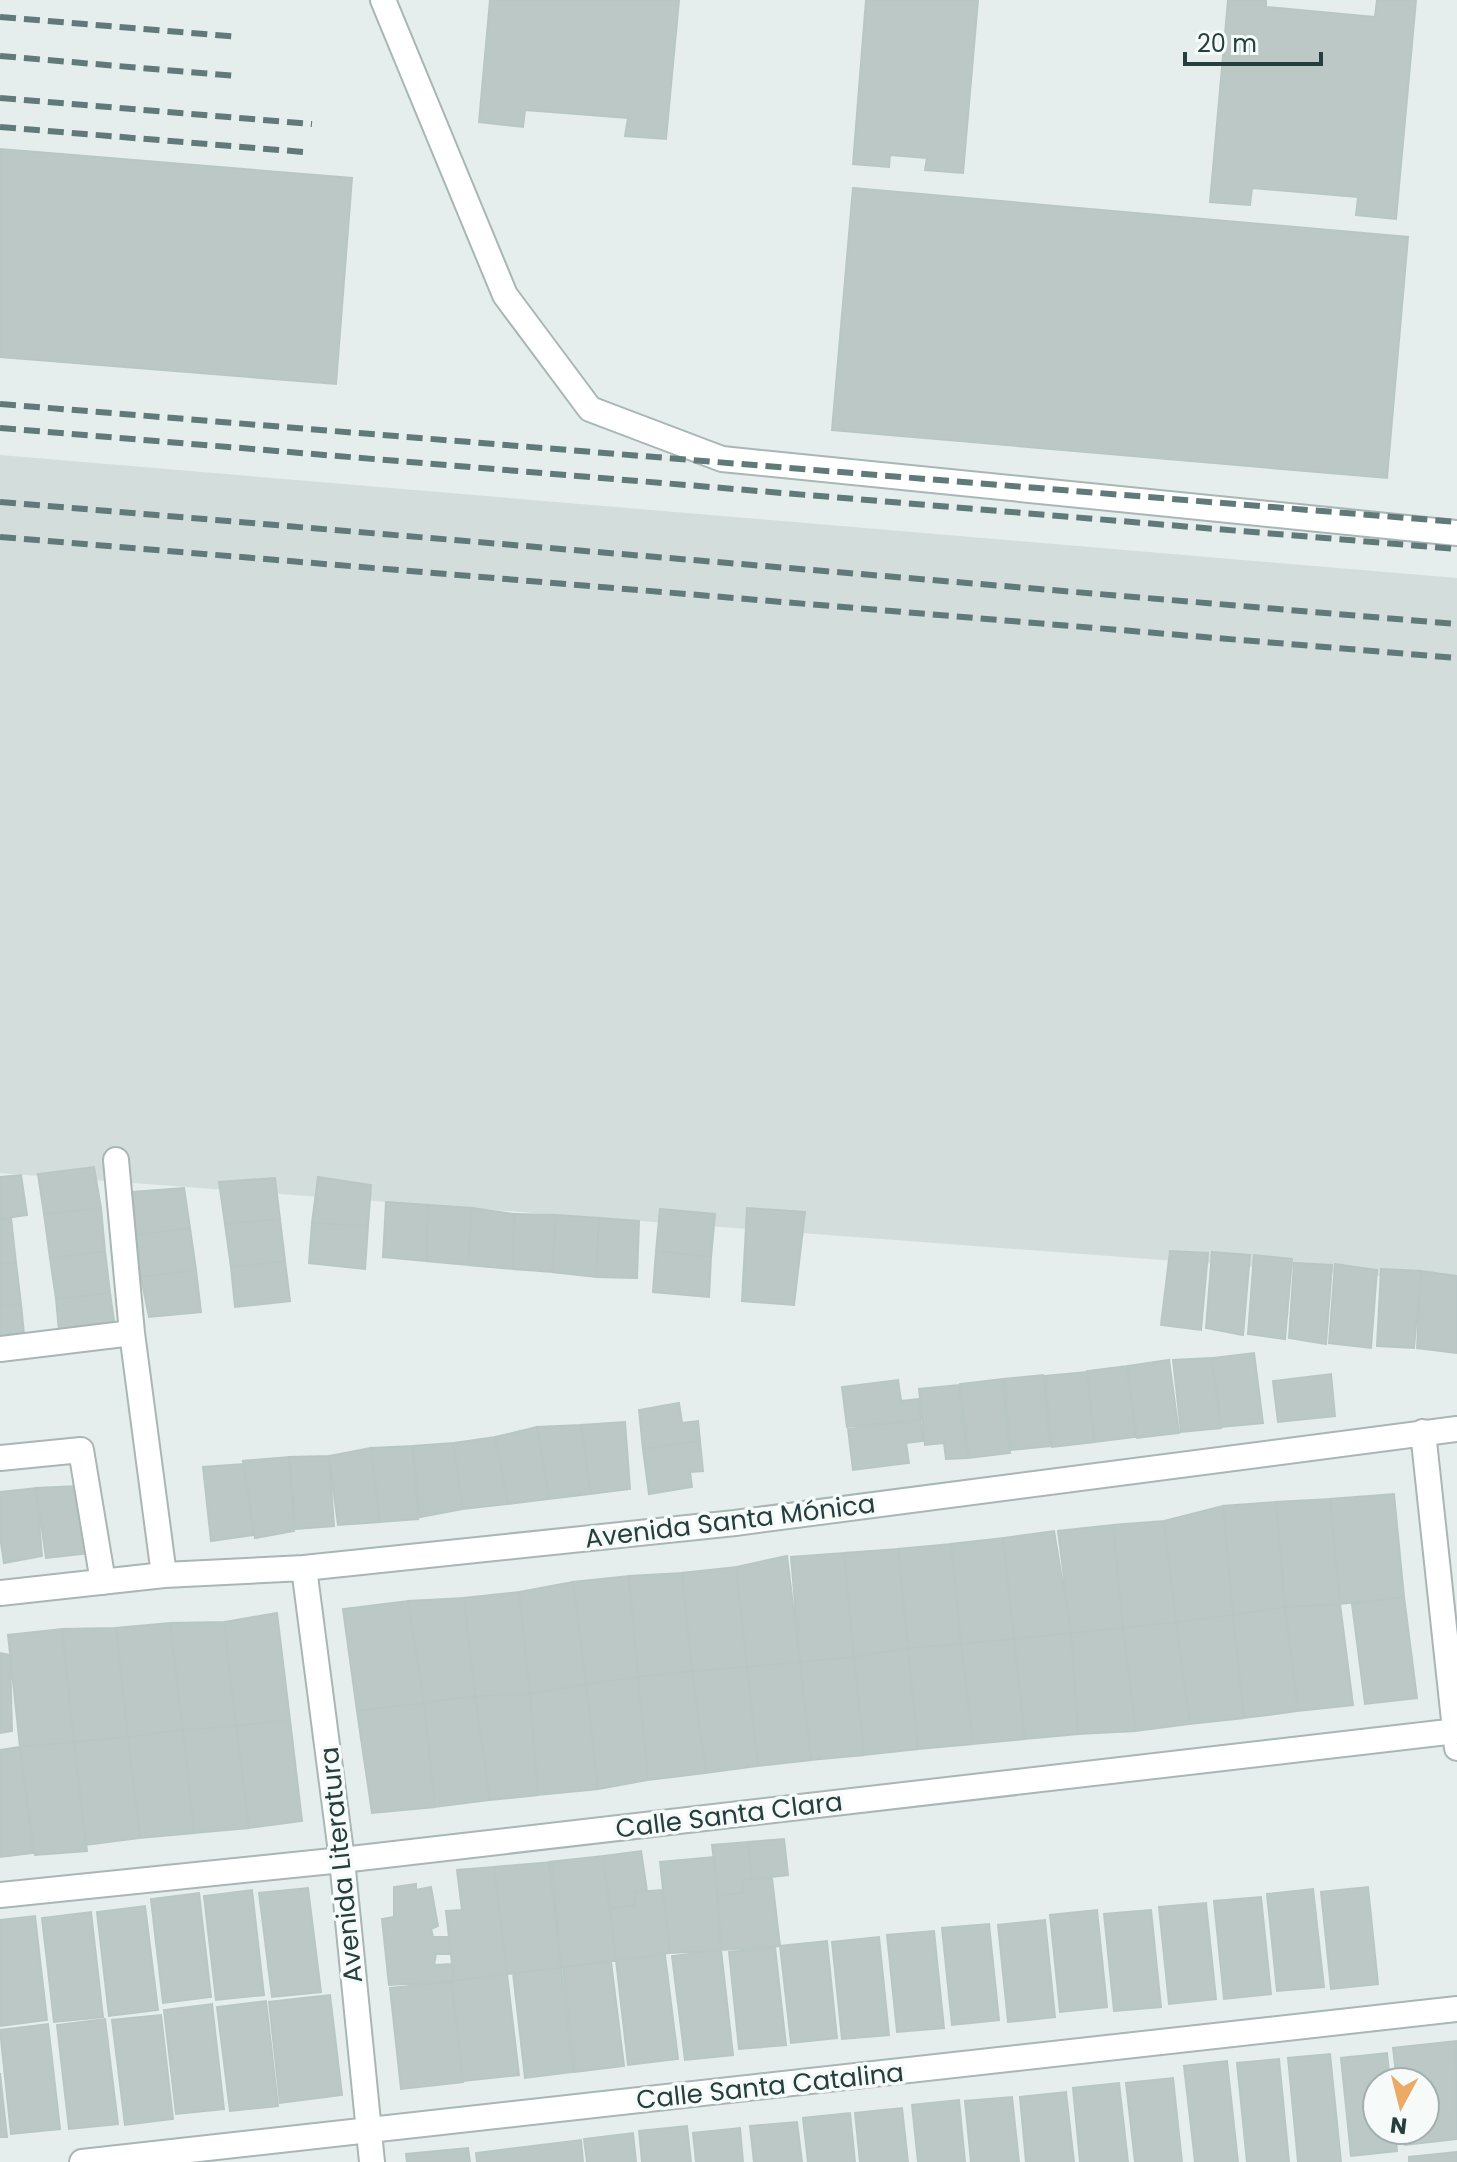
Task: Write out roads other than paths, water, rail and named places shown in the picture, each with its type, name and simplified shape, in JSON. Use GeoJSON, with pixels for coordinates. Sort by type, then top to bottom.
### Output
{"type":"FeatureCollection","features":[{"type":"Feature","properties":{"kind":"street"},"geometry":{"type":"LineString","coordinates":[[383,0],[505,295],[590,409],[722,459],[1457,533]]}},
{"type":"Feature","properties":{"kind":"street"},"geometry":{"type":"LineString","coordinates":[[116,1160],[132,1333],[164,1575]]}},
{"type":"Feature","properties":{"kind":"street"},"geometry":{"type":"LineString","coordinates":[[0,1349],[132,1333]]}},
{"type":"Feature","properties":{"kind":"street","name":"Avenida Santa Mónica"},"geometry":{"type":"LineString","coordinates":[[0,1593],[164,1575],[304,1568],[735,1523],[1457,1429]]}},
{"type":"Feature","properties":{"kind":"street"},"geometry":{"type":"LineString","coordinates":[[1423,1432],[1456,1737]]}},
{"type":"Feature","properties":{"kind":"street"},"geometry":{"type":"LineString","coordinates":[[0,1458],[81,1450],[103,1582]]}},
{"type":"Feature","properties":{"kind":"street","name":"Avenida Literatura"},"geometry":{"type":"LineString","coordinates":[[304,1568],[342,1860],[372,2162]]}},
{"type":"Feature","properties":{"kind":"street","name":"Calle Santa Clara"},"geometry":{"type":"LineString","coordinates":[[0,1895],[1456,1737]]}},
{"type":"Feature","properties":{"kind":"street","name":"Calle Santa Catalina"},"geometry":{"type":"LineString","coordinates":[[82,2162],[1457,2009]]}},
{"type":"Feature","properties":{"kind":"railway"},"geometry":{"type":"LineString","coordinates":[[0,17],[239,37]]}},
{"type":"Feature","properties":{"kind":"railway"},"geometry":{"type":"LineString","coordinates":[[0,56],[236,76]]}},
{"type":"Feature","properties":{"kind":"railway"},"geometry":{"type":"LineString","coordinates":[[0,98],[312,124]]}},
{"type":"Feature","properties":{"kind":"railway"},"geometry":{"type":"LineString","coordinates":[[0,127],[304,152]]}},
{"type":"Feature","properties":{"kind":"railway"},"geometry":{"type":"LineString","coordinates":[[0,404],[1457,522]]}},
{"type":"Feature","properties":{"kind":"railway"},"geometry":{"type":"LineString","coordinates":[[0,428],[1457,549]]}},
{"type":"Feature","properties":{"kind":"railway"},"geometry":{"type":"LineString","coordinates":[[0,502],[1457,624]]}},
{"type":"Feature","properties":{"kind":"railway"},"geometry":{"type":"LineString","coordinates":[[0,537],[1457,658]]}}]}
